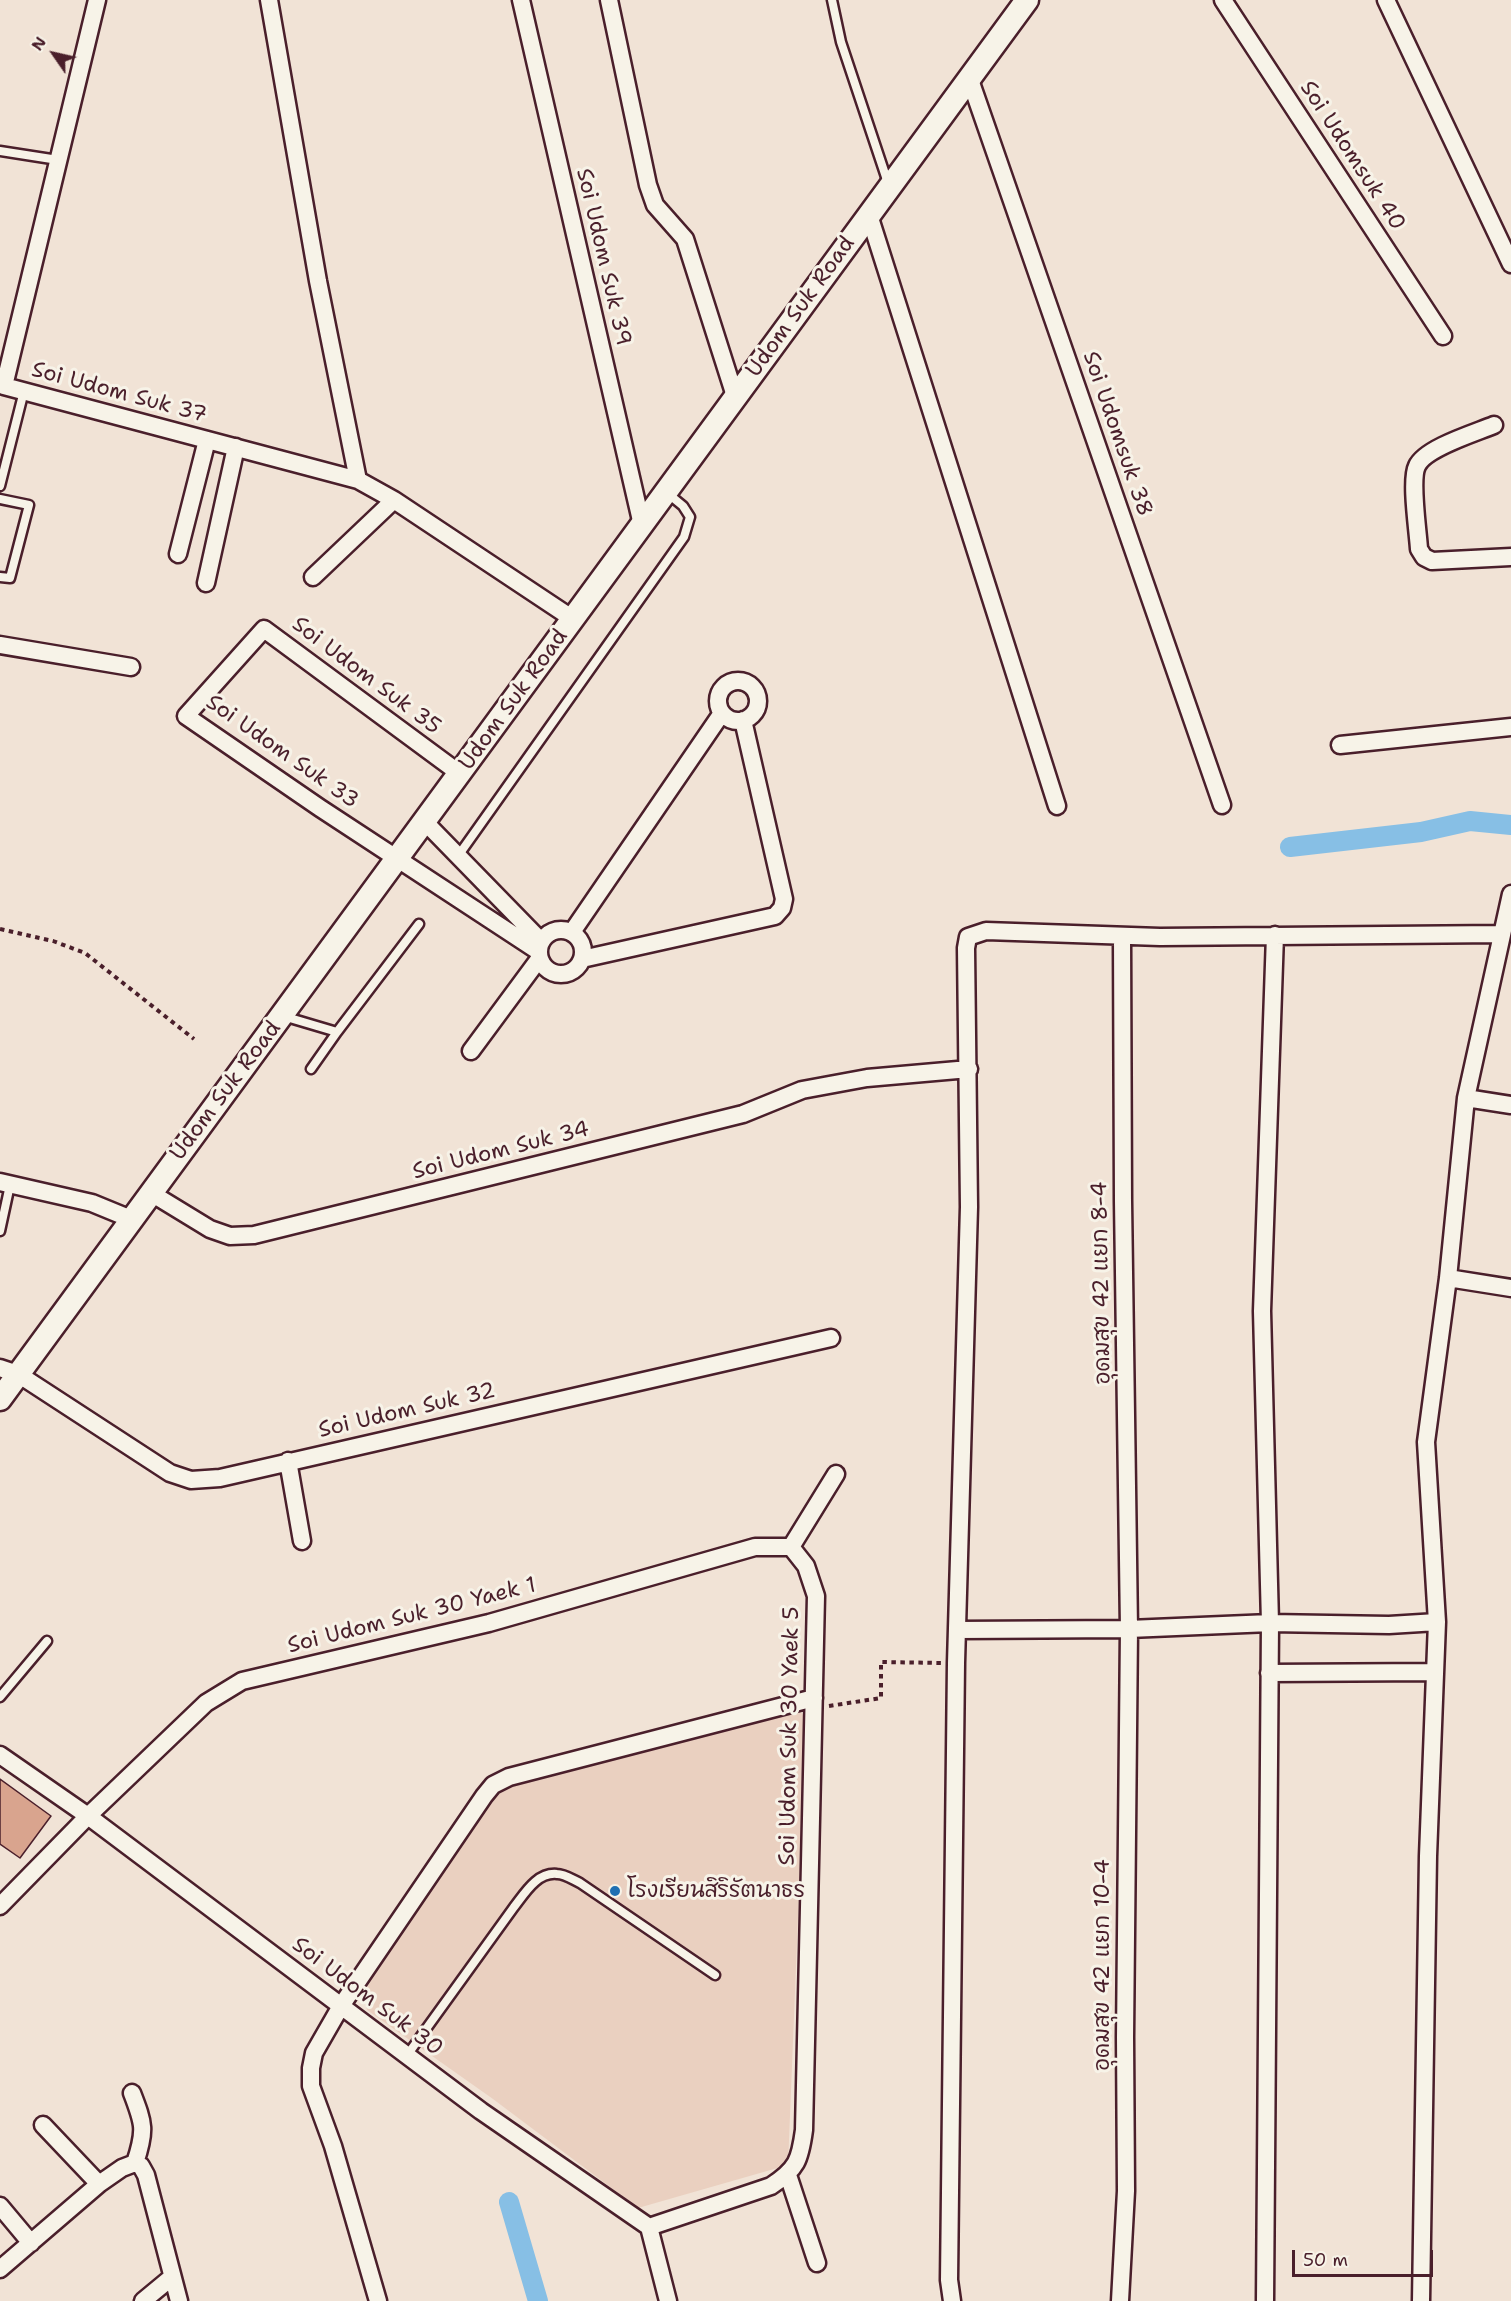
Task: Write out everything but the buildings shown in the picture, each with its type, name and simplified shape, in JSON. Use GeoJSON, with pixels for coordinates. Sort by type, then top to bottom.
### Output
{"type":"FeatureCollection","features":[{"type":"Feature","properties":{"kind":"main road","name":"Udom Suk Road"},"geometry":{"type":"LineString","coordinates":[[0,1399],[9,1371],[151,1193],[1027,0]]}},
{"type":"Feature","properties":{"kind":"street","name":"Soi Udom Suk 37"},"geometry":{"type":"LineString","coordinates":[[97,0],[2,385],[358,480],[394,500],[573,619]]}},
{"type":"Feature","properties":{"kind":"street"},"geometry":{"type":"LineString","coordinates":[[269,0],[318,281],[358,480]]}},
{"type":"Feature","properties":{"kind":"street","name":"Soi Udom Suk 39"},"geometry":{"type":"LineString","coordinates":[[521,0],[642,525]]}},
{"type":"Feature","properties":{"kind":"street"},"geometry":{"type":"LineString","coordinates":[[609,0],[648,185],[655,205],[685,239],[735,396]]}},
{"type":"Feature","properties":{"kind":"street","name":"Soi Udomsuk 40"},"geometry":{"type":"LineString","coordinates":[[1223,0],[1443,336]]}},
{"type":"Feature","properties":{"kind":"street"},"geometry":{"type":"LineString","coordinates":[[1386,0],[1511,264]]}},
{"type":"Feature","properties":{"kind":"street","name":"Soi Udomsuk 38"},"geometry":{"type":"LineString","coordinates":[[969,77],[1222,805]]}},
{"type":"Feature","properties":{"kind":"street"},"geometry":{"type":"LineString","coordinates":[[869,215],[1057,806]]}},
{"type":"Feature","properties":{"kind":"street"},"geometry":{"type":"LineString","coordinates":[[1494,425],[1433,452],[1419,463],[1414,477],[1419,549],[1432,561],[1511,557]]}},
{"type":"Feature","properties":{"kind":"street"},"geometry":{"type":"LineString","coordinates":[[178,554],[207,440]]}},
{"type":"Feature","properties":{"kind":"street"},"geometry":{"type":"LineString","coordinates":[[206,583],[236,447]]}},
{"type":"Feature","properties":{"kind":"street"},"geometry":{"type":"LineString","coordinates":[[313,577],[394,500]]}},
{"type":"Feature","properties":{"kind":"street","name":"Soi Udom Suk 35"},"geometry":{"type":"LineString","coordinates":[[225,672],[264,628],[459,773]]}},
{"type":"Feature","properties":{"kind":"street"},"geometry":{"type":"LineString","coordinates":[[0,645],[131,667]]}},
{"type":"Feature","properties":{"kind":"street","name":"Soi Udom Suk 33"},"geometry":{"type":"LineString","coordinates":[[225,672],[186,716],[396,858]]}},
{"type":"Feature","properties":{"kind":"street"},"geometry":{"type":"LineString","coordinates":[[740,681],[753,689],[757,696],[755,711],[743,720],[735,721],[722,713],[719,706],[720,692],[726,686],[740,681]]}},
{"type":"Feature","properties":{"kind":"street"},"geometry":{"type":"LineString","coordinates":[[572,932],[722,713]]}},
{"type":"Feature","properties":{"kind":"street"},"geometry":{"type":"LineString","coordinates":[[424,821],[458,855],[539,950],[543,966],[557,974],[572,971],[582,959],[775,916],[782,908],[784,898],[743,720]]}},
{"type":"Feature","properties":{"kind":"street"},"geometry":{"type":"LineString","coordinates":[[1340,745],[1511,727]]}},
{"type":"Feature","properties":{"kind":"street"},"geometry":{"type":"LineString","coordinates":[[396,858],[539,950]]}},
{"type":"Feature","properties":{"kind":"street"},"geometry":{"type":"LineString","coordinates":[[1421,2301],[1428,1856],[1437,1622],[1426,1442],[1448,1278],[1466,1098],[1504,943],[1511,894]]}},
{"type":"Feature","properties":{"kind":"street"},"geometry":{"type":"LineString","coordinates":[[471,1051],[539,950],[545,935],[558,929],[572,932],[582,944],[582,959]]}},
{"type":"Feature","properties":{"kind":"street"},"geometry":{"type":"LineString","coordinates":[[952,2301],[949,2280],[956,1663],[969,1207],[966,948],[968,938],[986,932],[1122,937],[1275,935],[1504,943]]}},
{"type":"Feature","properties":{"kind":"street"},"geometry":{"type":"LineString","coordinates":[[1265,2301],[1270,1623],[1263,1311],[1275,935]]}},
{"type":"Feature","properties":{"kind":"street","name":"อุดมสุข 42 แยก 8-4"},"geometry":{"type":"LineString","coordinates":[[1122,937],[1129,1629]]}},
{"type":"Feature","properties":{"kind":"street","name":"Soi Udom Suk 34"},"geometry":{"type":"LineString","coordinates":[[151,1193],[210,1229],[230,1236],[255,1234],[743,1114],[802,1090],[867,1078],[969,1069]]}},
{"type":"Feature","properties":{"kind":"street"},"geometry":{"type":"LineString","coordinates":[[1466,1098],[1511,1105]]}},
{"type":"Feature","properties":{"kind":"street"},"geometry":{"type":"LineString","coordinates":[[5,1183],[92,1203],[131,1219]]}},
{"type":"Feature","properties":{"kind":"street"},"geometry":{"type":"LineString","coordinates":[[1448,1278],[1511,1288]]}},
{"type":"Feature","properties":{"kind":"street","name":"Soi Udom Suk 32"},"geometry":{"type":"LineString","coordinates":[[9,1371],[170,1473],[191,1480],[220,1478],[831,1338]]}},
{"type":"Feature","properties":{"kind":"street"},"geometry":{"type":"LineString","coordinates":[[288,1461],[302,1541]]}},
{"type":"Feature","properties":{"kind":"street"},"geometry":{"type":"LineString","coordinates":[[791,1547],[836,1474]]}},
{"type":"Feature","properties":{"kind":"street","name":"Soi Udom Suk 30 Yaek 1"},"geometry":{"type":"LineString","coordinates":[[0,1906],[88,1816],[206,1703],[242,1681],[489,1623],[755,1546],[791,1547]]}},
{"type":"Feature","properties":{"kind":"street","name":"Soi Udom Suk 30 Yaek 5"},"geometry":{"type":"LineString","coordinates":[[788,2175],[800,2158],[804,2130],[816,1596],[806,1566],[791,1547]]}},
{"type":"Feature","properties":{"kind":"street"},"geometry":{"type":"LineString","coordinates":[[957,1630],[1129,1629],[1270,1623],[1389,1625],[1437,1622]]}},
{"type":"Feature","properties":{"kind":"street","name":"อุดมสุข 42 แยก 10-4"},"geometry":{"type":"LineString","coordinates":[[1120,2301],[1126,2191],[1125,2037],[1129,1629]]}},
{"type":"Feature","properties":{"kind":"street"},"geometry":{"type":"LineString","coordinates":[[1269,1673],[1435,1672]]}},
{"type":"Feature","properties":{"kind":"street"},"geometry":{"type":"LineString","coordinates":[[378,2301],[333,2146],[311,2086],[310,2068],[314,2054],[340,2006],[484,1796],[493,1785],[509,1777],[545,1766],[814,1703]]}},
{"type":"Feature","properties":{"kind":"street","name":"Soi Udom Suk 30"},"geometry":{"type":"LineString","coordinates":[[0,1755],[88,1816],[481,2110],[649,2227]]}},
{"type":"Feature","properties":{"kind":"street"},"geometry":{"type":"LineString","coordinates":[[0,2269],[99,2184],[128,2165],[143,2139],[143,2122],[132,2093]]}},
{"type":"Feature","properties":{"kind":"street"},"geometry":{"type":"LineString","coordinates":[[43,2125],[99,2184]]}},
{"type":"Feature","properties":{"kind":"street"},"geometry":{"type":"LineString","coordinates":[[128,2165],[141,2166],[146,2175],[179,2301]]}},
{"type":"Feature","properties":{"kind":"street"},"geometry":{"type":"LineString","coordinates":[[668,2301],[649,2227],[752,2194],[788,2175],[817,2263]]}},
{"type":"Feature","properties":{"kind":"street"},"geometry":{"type":"LineString","coordinates":[[0,2206],[31,2243]]}},
{"type":"Feature","properties":{"kind":"street"},"geometry":{"type":"LineString","coordinates":[[143,2301],[172,2277]]}},
{"type":"Feature","properties":{"kind":"lane"},"geometry":{"type":"LineString","coordinates":[[832,0],[841,42],[889,186]]}},
{"type":"Feature","properties":{"kind":"lane"},"geometry":{"type":"LineString","coordinates":[[0,151],[58,160]]}},
{"type":"Feature","properties":{"kind":"lane"},"geometry":{"type":"LineString","coordinates":[[0,486],[24,391]]}},
{"type":"Feature","properties":{"kind":"lane"},"geometry":{"type":"LineString","coordinates":[[458,855],[684,537],[690,517],[683,506],[666,492]]}},
{"type":"Feature","properties":{"kind":"lane"},"geometry":{"type":"LineString","coordinates":[[0,500],[29,505],[10,578],[0,577]]}},
{"type":"Feature","properties":{"kind":"lane"},"geometry":{"type":"LineString","coordinates":[[311,1069],[418,924]]}},
{"type":"Feature","properties":{"kind":"lane"},"geometry":{"type":"LineString","coordinates":[[282,1016],[338,1032]]}},
{"type":"Feature","properties":{"kind":"lane"},"geometry":{"type":"LineString","coordinates":[[0,1231],[5,1183]]}},
{"type":"Feature","properties":{"kind":"lane"},"geometry":{"type":"LineString","coordinates":[[0,1697],[47,1641]]}},
{"type":"Feature","properties":{"kind":"lane"},"geometry":{"type":"LineString","coordinates":[[408,2054],[532,1885],[544,1875],[558,1874],[580,1882],[715,1975]]}},
{"type":"Feature","properties":{"kind":"path"},"geometry":{"type":"LineString","coordinates":[[0,929],[53,940],[85,953],[194,1039]]}},
{"type":"Feature","properties":{"kind":"path"},"geometry":{"type":"LineString","coordinates":[[814,1703],[881,1698],[881,1662],[956,1663]]}},
{"type":"Feature","properties":{"kind":"shaded area","name":"โรงเรียนสิริรัตนาธร"},"geometry":{"type":"Polygon","coordinates":[[[788,1711],[800,1711],[806,1719],[788,2165],[638,2208],[493,2099],[367,2010],[362,1992],[500,1789],[788,1711]]]}},
{"type":"Feature","properties":{"kind":"waterway"},"geometry":{"type":"LineString","coordinates":[[1290,847],[1421,832],[1470,821],[1511,825]]}},
{"type":"Feature","properties":{"kind":"waterway"},"geometry":{"type":"LineString","coordinates":[[509,2202],[538,2301]]}},
{"type":"Feature","properties":{"kind":"place","name":"โรงเรียนสิริรัตนาธร"},"geometry":{"type":"Point","coordinates":[615,1891]}}]}
